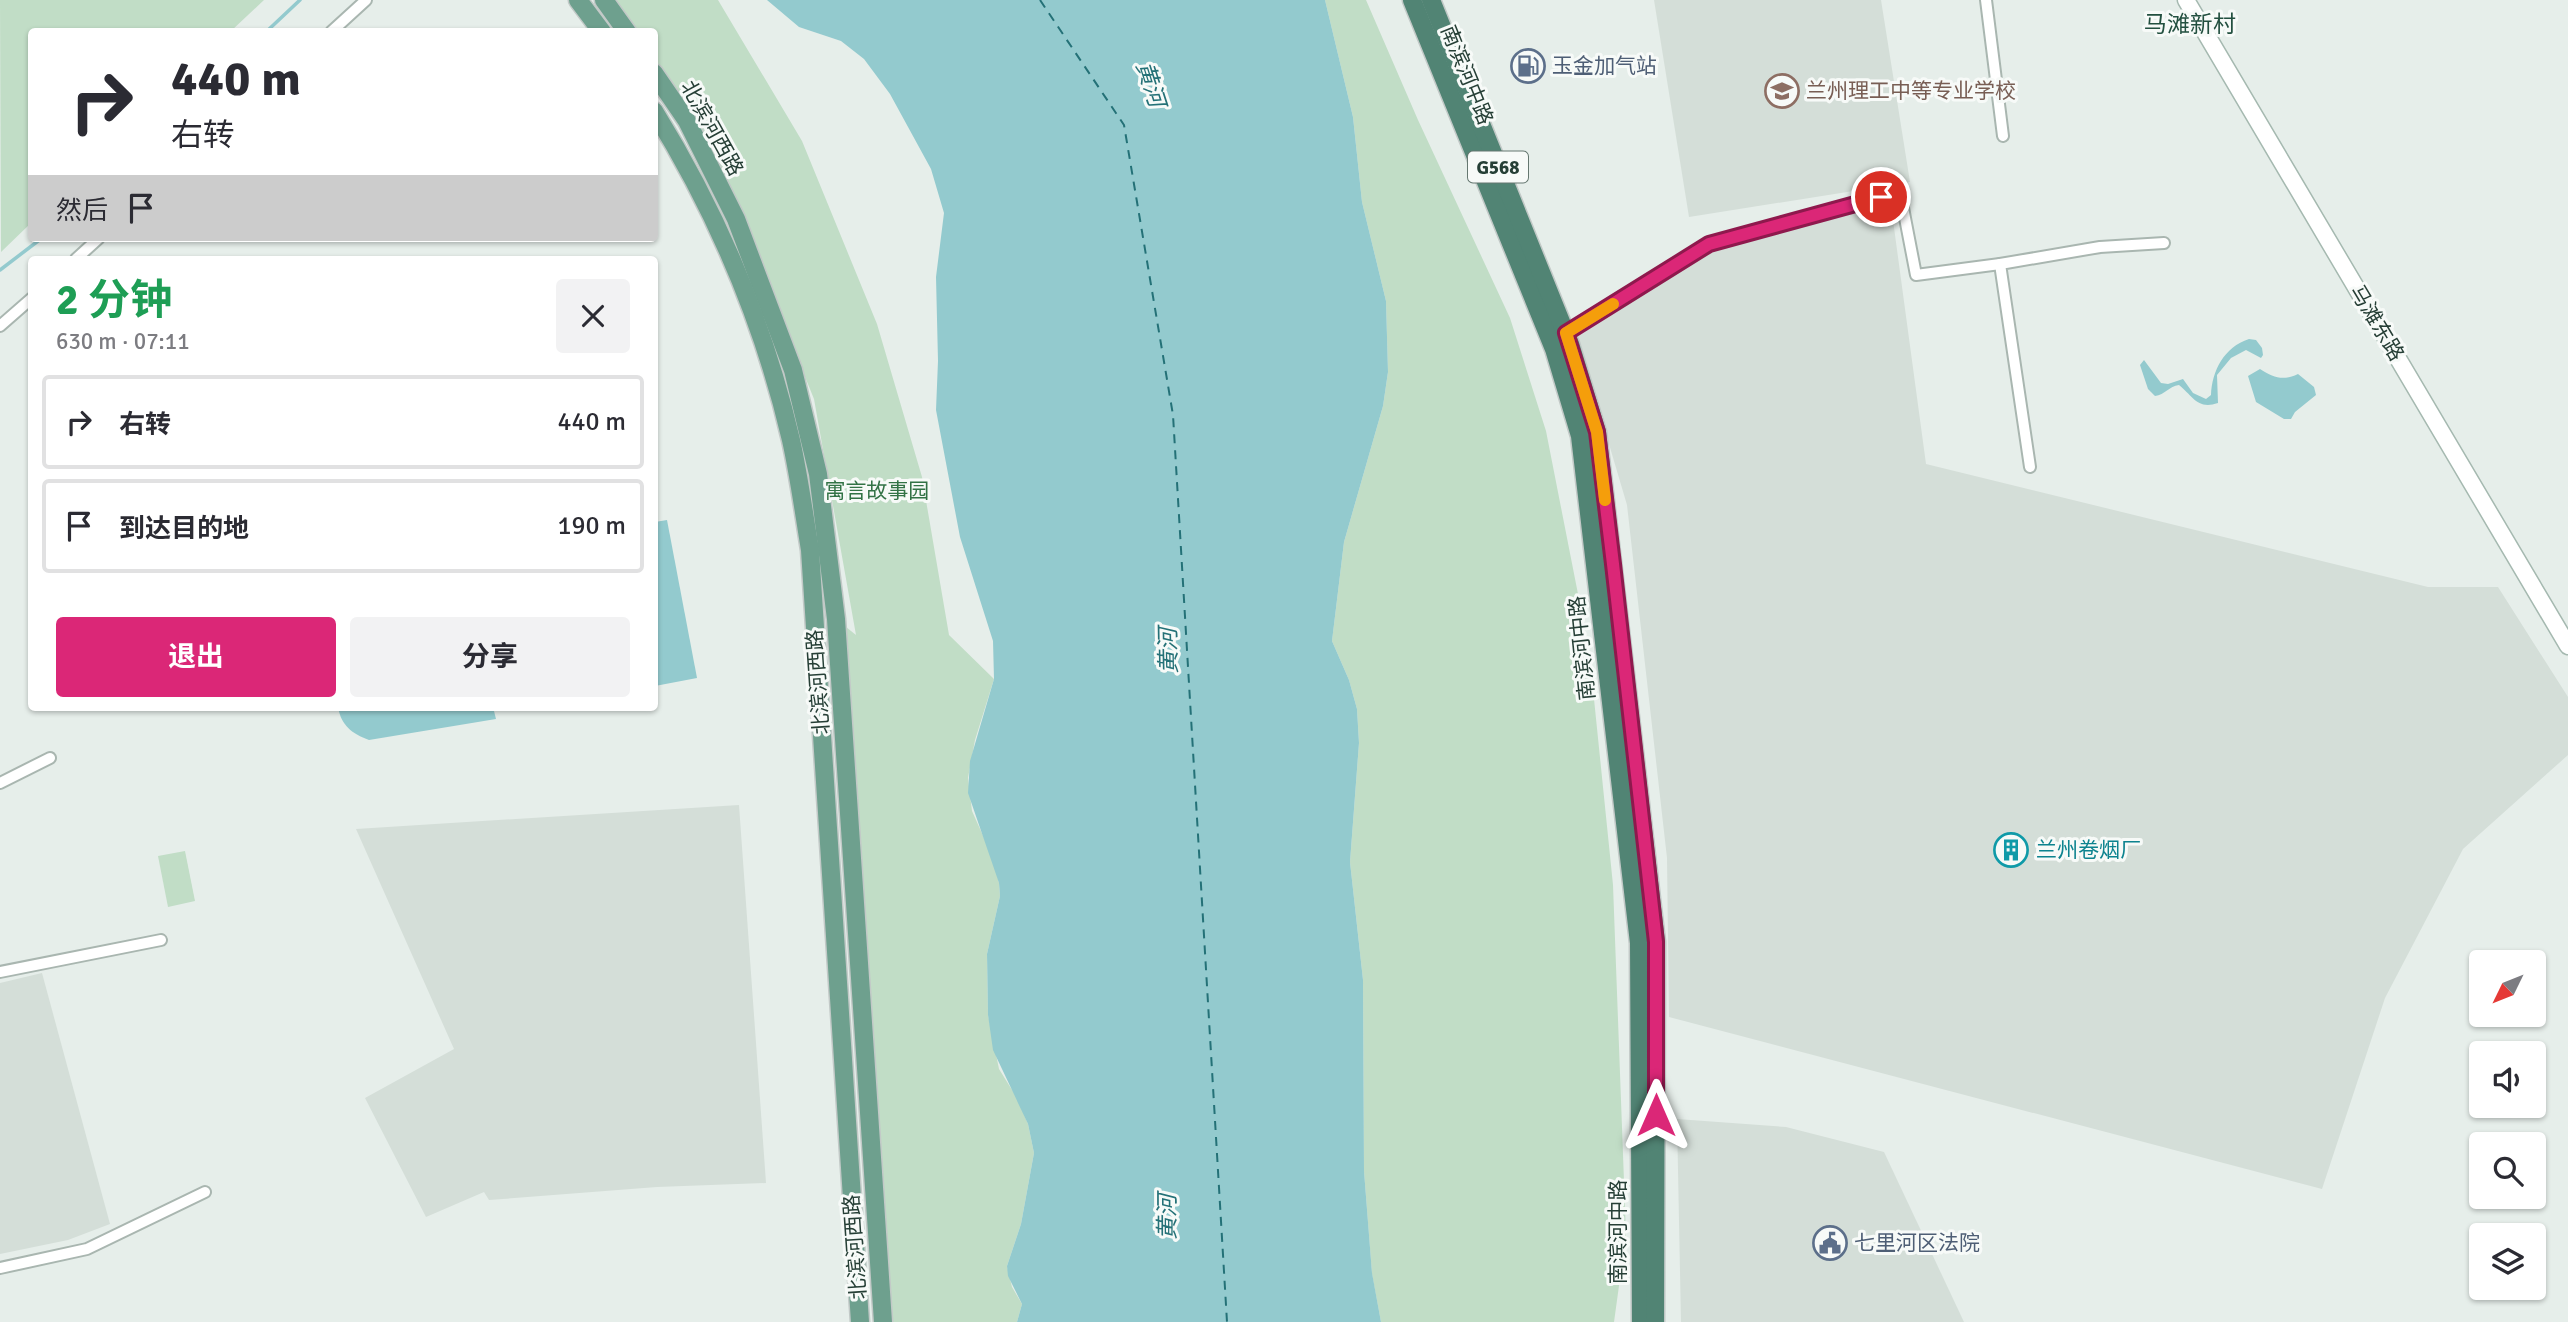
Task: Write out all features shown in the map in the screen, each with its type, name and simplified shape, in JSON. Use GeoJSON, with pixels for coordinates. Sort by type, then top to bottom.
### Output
{"type":"FeatureCollection","features":[{"type":"Feature","properties":{"kind":"highway","name":"南滨河中路"},"geometry":{"type":"LineString","coordinates":[[1412,0],[1554,349],[1580,436],[1639,943],[1641,1322]]}},
{"type":"Feature","properties":{"kind":"highway","name":"南滨河中路"},"geometry":{"type":"LineString","coordinates":[[1432,0],[1566,333],[1597,432],[1656,942],[1656,1322]]}},
{"type":"Feature","properties":{"kind":"main road"},"geometry":{"type":"LineString","coordinates":[[578,0],[599,28]]}},
{"type":"Feature","properties":{"kind":"main road"},"geometry":{"type":"LineString","coordinates":[[604,0],[624,28]]}},
{"type":"Feature","properties":{"kind":"main road","name":"马滩东路"},"geometry":{"type":"LineString","coordinates":[[2186,0],[2568,646]]}},
{"type":"Feature","properties":{"kind":"main road","name":"北滨河西路"},"geometry":{"type":"LineString","coordinates":[[658,79],[687,121],[736,219],[793,370],[818,474],[836,619],[883,1322]]}},
{"type":"Feature","properties":{"kind":"main road","name":"北滨河西路"},"geometry":{"type":"LineString","coordinates":[[658,117],[685,161],[751,306],[791,439],[808,538],[860,1322]]}},
{"type":"Feature","properties":{"kind":"street"},"geometry":{"type":"LineString","coordinates":[[335,28],[366,0]]}},
{"type":"Feature","properties":{"kind":"street"},"geometry":{"type":"LineString","coordinates":[[1986,0],[2003,136]]}},
{"type":"Feature","properties":{"kind":"street"},"geometry":{"type":"LineString","coordinates":[[1566,333],[1709,244],[1900,192],[1916,275],[2099,247],[2164,243]]}},
{"type":"Feature","properties":{"kind":"street"},"geometry":{"type":"LineString","coordinates":[[79,256],[95,242]]}},
{"type":"Feature","properties":{"kind":"street"},"geometry":{"type":"LineString","coordinates":[[2000,264],[2030,467]]}},
{"type":"Feature","properties":{"kind":"street"},"geometry":{"type":"LineString","coordinates":[[0,326],[28,302]]}},
{"type":"Feature","properties":{"kind":"street"},"geometry":{"type":"LineString","coordinates":[[0,783],[50,758]]}},
{"type":"Feature","properties":{"kind":"street"},"geometry":{"type":"LineString","coordinates":[[0,972],[161,940]]}},
{"type":"Feature","properties":{"kind":"street"},"geometry":{"type":"LineString","coordinates":[[0,1268],[87,1249],[205,1192]]}},
{"type":"Feature","properties":{"kind":"shaded area","name":"兰州理工中等专业学校"},"geometry":{"type":"Polygon","coordinates":[[[1654,0],[1881,0],[1910,182],[1689,217],[1654,0]]]}},
{"type":"Feature","properties":{"kind":"shaded area"},"geometry":{"type":"Polygon","coordinates":[[[1890,198],[1926,464],[2428,587],[2498,587],[2568,697],[2568,755],[2463,849],[2385,998],[2322,1189],[1669,1017],[1667,858],[1627,505],[1575,329],[1705,249],[1890,198]]]}},
{"type":"Feature","properties":{"kind":"shaded area"},"geometry":{"type":"Polygon","coordinates":[[[739,805],[766,1183],[657,1187],[489,1200],[484,1192],[426,1217],[365,1098],[454,1049],[356,829],[739,805]]]}},
{"type":"Feature","properties":{"kind":"shaded area"},"geometry":{"type":"Polygon","coordinates":[[[42,973],[110,1224],[68,1240],[0,1254],[0,983],[42,973]]]}},
{"type":"Feature","properties":{"kind":"shaded area"},"geometry":{"type":"Polygon","coordinates":[[[1677,1119],[1786,1127],[1884,1152],[1964,1322],[1681,1322],[1677,1119]]]}},
{"type":"Feature","properties":{"kind":"green space"},"geometry":{"type":"Polygon","coordinates":[[[0,0],[264,0],[234,28],[28,28],[28,226],[1,252],[0,0]]]}},
{"type":"Feature","properties":{"kind":"green space","name":"寓言故事园"},"geometry":{"type":"Polygon","coordinates":[[[615,0],[718,0],[802,141],[877,324],[922,477],[949,635],[994,679],[975,740],[968,778],[972,811],[993,858],[999,883],[1000,896],[987,954],[988,1015],[999,1069],[1017,1098],[1028,1124],[1034,1153],[1021,1224],[1007,1266],[1012,1287],[1022,1304],[1017,1322],[883,1322],[836,619],[856,635],[814,399],[711,144],[658,64],[658,28],[634,28],[615,0]]]}},
{"type":"Feature","properties":{"kind":"green space"},"geometry":{"type":"Polygon","coordinates":[[[1325,0],[1366,0],[1418,120],[1510,318],[1546,431],[1589,650],[1613,885],[1626,1235],[1614,1322],[1381,1322],[1372,1274],[1364,1171],[1363,980],[1350,862],[1359,743],[1357,709],[1349,680],[1332,641],[1344,542],[1383,406],[1388,372],[1386,301],[1362,202],[1353,117],[1325,0]]]}},
{"type":"Feature","properties":{"kind":"green space"},"geometry":{"type":"Polygon","coordinates":[[[185,851],[195,901],[168,907],[158,856],[185,851]]]}},
{"type":"Feature","properties":{"kind":"water","name":"黄河"},"geometry":{"type":"Polygon","coordinates":[[[767,0],[1325,0],[1353,117],[1362,202],[1386,301],[1388,372],[1383,406],[1344,542],[1332,641],[1349,680],[1357,709],[1359,743],[1350,862],[1363,980],[1364,1171],[1372,1273],[1381,1322],[1017,1322],[1022,1304],[1008,1276],[1007,1266],[1021,1224],[1034,1153],[1028,1124],[993,1050],[988,1015],[987,954],[1000,896],[999,883],[968,793],[970,761],[994,679],[993,641],[960,537],[936,410],[936,277],[944,213],[931,169],[890,94],[864,59],[841,41],[799,27],[767,0]]]}},
{"type":"Feature","properties":{"kind":"water"},"geometry":{"type":"Polygon","coordinates":[[[2249,339],[2256,340],[2263,355],[2261,358],[2246,350],[2231,358],[2217,375],[2218,403],[2200,403],[2179,385],[2155,396],[2148,389],[2140,365],[2144,360],[2161,383],[2168,384],[2183,379],[2193,393],[2206,399],[2211,395],[2214,377],[2226,354],[2249,339]]]}},
{"type":"Feature","properties":{"kind":"water"},"geometry":{"type":"Polygon","coordinates":[[[2260,369],[2279,378],[2298,374],[2314,387],[2316,395],[2295,412],[2291,419],[2284,419],[2256,402],[2248,376],[2260,369]]]}},
{"type":"Feature","properties":{"kind":"water"},"geometry":{"type":"Polygon","coordinates":[[[667,520],[697,678],[658,685],[658,522],[667,520]]]}},
{"type":"Feature","properties":{"kind":"water"},"geometry":{"type":"Polygon","coordinates":[[[339,711],[494,711],[496,719],[369,740],[348,728],[339,711]]]}},
{"type":"Feature","properties":{"kind":"waterway"},"geometry":{"type":"LineString","coordinates":[[270,28],[300,0]]}},
{"type":"Feature","properties":{"kind":"waterway"},"geometry":{"type":"LineString","coordinates":[[0,270],[37,242]]}},
{"type":"Feature","properties":{"kind":"ferry route"},"geometry":{"type":"LineString","coordinates":[[1040,0],[1124,125],[1173,415],[1227,1322]]}},
{"type":"Feature","properties":{"kind":"slow traffic"},"geometry":{"type":"LineString","coordinates":[[1605,500],[1597,432],[1566,333],[1613,304]]}},
{"type":"Feature","properties":{"kind":"place","name":"玉金加气站"},"geometry":{"type":"Point","coordinates":[1528,66]}},
{"type":"Feature","properties":{"kind":"place","name":"兰州理工中等专业学校"},"geometry":{"type":"Point","coordinates":[1782,91]}},
{"type":"Feature","properties":{"kind":"place","name":"兰州卷烟厂"},"geometry":{"type":"Point","coordinates":[2011,850]}},
{"type":"Feature","properties":{"kind":"place","name":"七里河区法院"},"geometry":{"type":"Point","coordinates":[1830,1243]}},
{"type":"Feature","properties":{"kind":"district","name":"马滩新村"},"geometry":{"type":"Point","coordinates":[2190,24]}},
{"type":"Feature","properties":{"kind":"route"},"geometry":{"type":"LineString","coordinates":[[1656,1115],[1656,942],[1613,564],[1597,432],[1566,333],[1709,244],[1881,197]]}}]}
